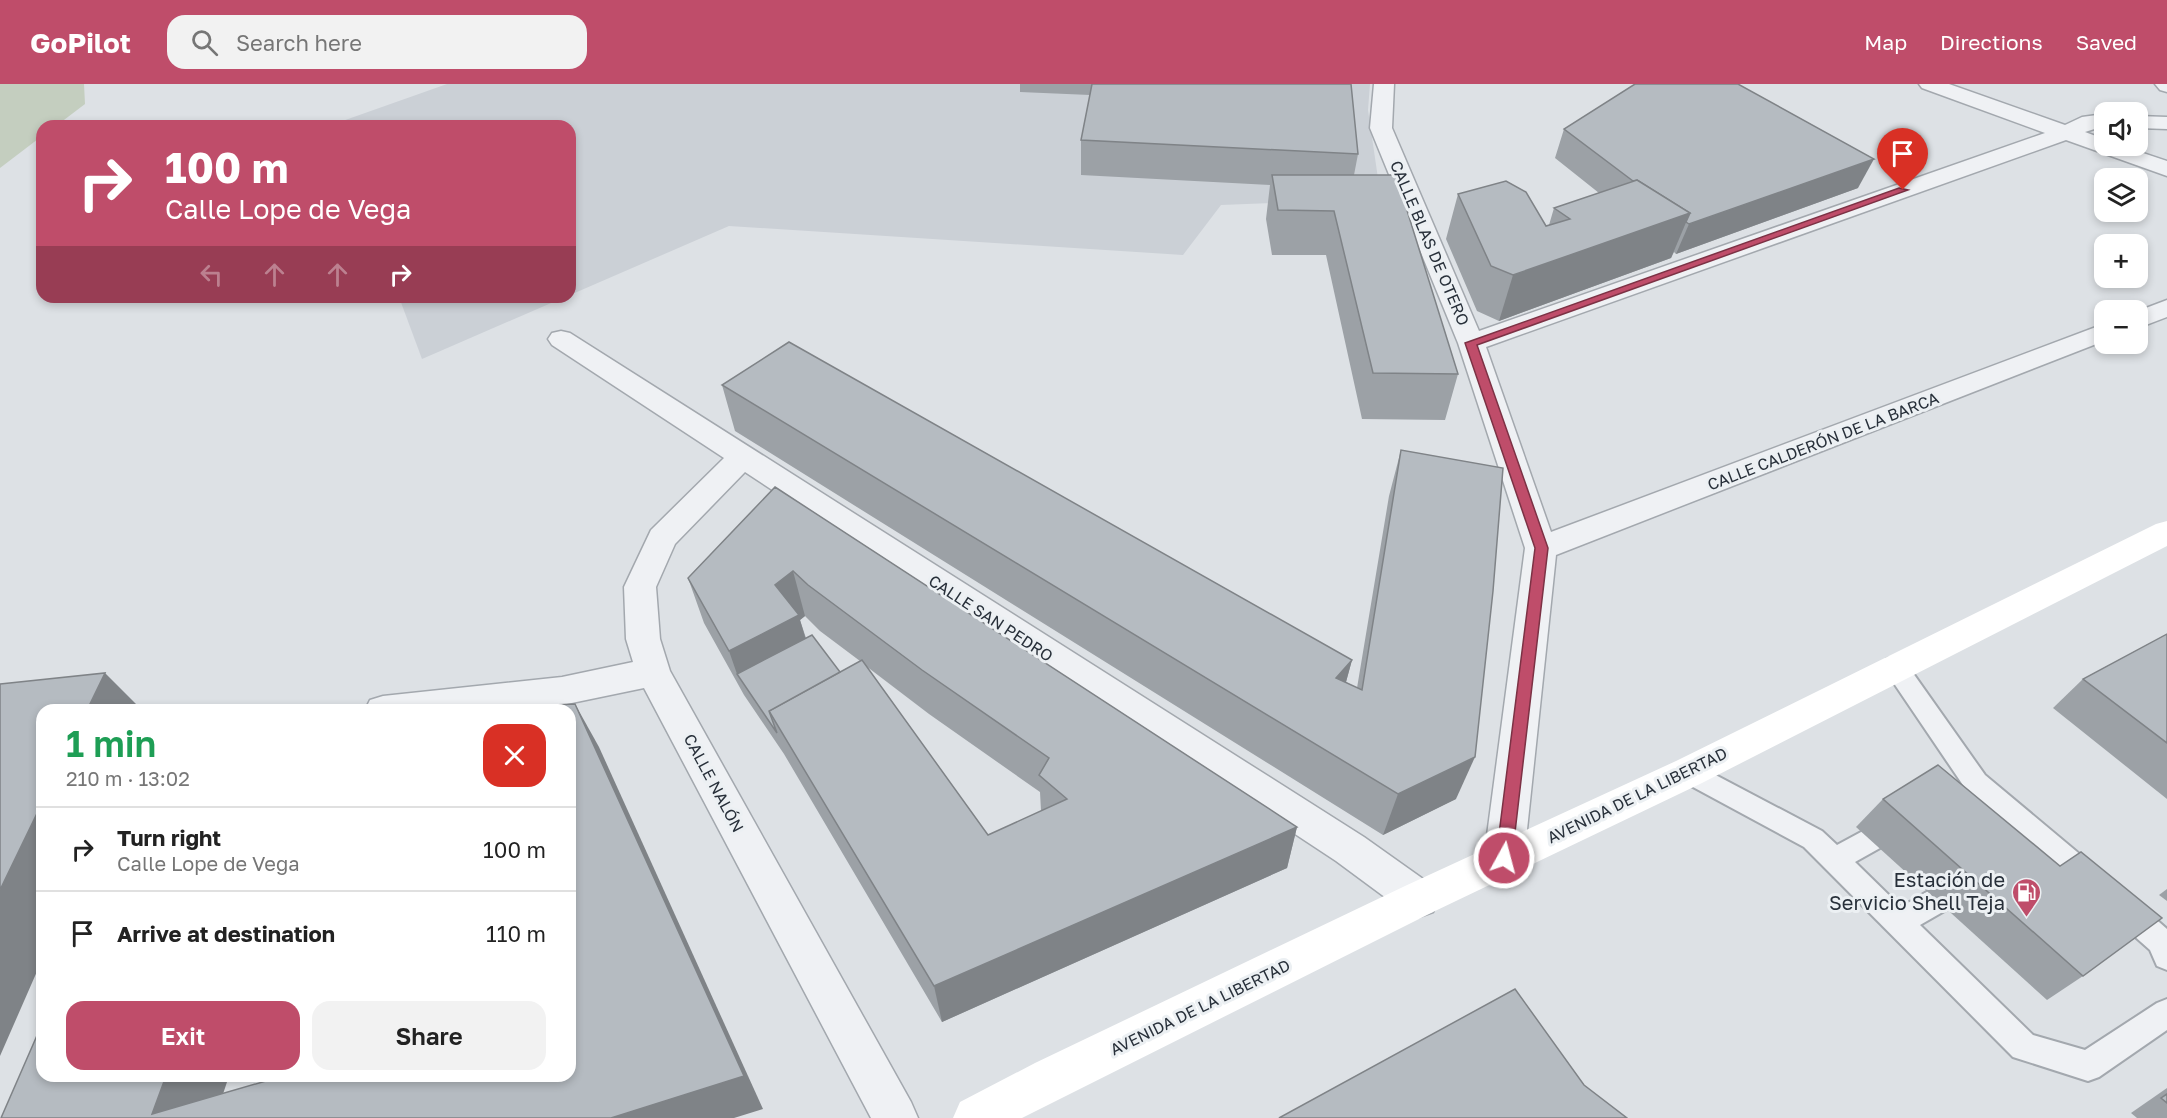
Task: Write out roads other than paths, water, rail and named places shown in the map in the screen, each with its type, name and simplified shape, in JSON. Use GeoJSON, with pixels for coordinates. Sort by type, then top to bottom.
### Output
{"type":"FeatureCollection","features":[{"type":"Feature","properties":{"kind":"main road","name":"AVENIDA DE LA LIBERTAD"},"geometry":{"type":"LineString","coordinates":[[976,1118],[1419,899],[1689,772],[1895,666],[2167,532]]}},
{"type":"Feature","properties":{"kind":"street","name":"CALLE BLAS DE OTERO"},"geometry":{"type":"LineString","coordinates":[[1384,84],[1381,128],[1471,343],[1541,548],[1504,858]]}},
{"type":"Feature","properties":{"kind":"street"},"geometry":{"type":"LineString","coordinates":[[1929,84],[2167,169]]}},
{"type":"Feature","properties":{"kind":"street"},"geometry":{"type":"LineString","coordinates":[[1970,84],[2046,110],[2094,122]]}},
{"type":"Feature","properties":{"kind":"street"},"geometry":{"type":"LineString","coordinates":[[2148,122],[2167,123]]}},
{"type":"Feature","properties":{"kind":"street"},"geometry":{"type":"LineString","coordinates":[[1471,343],[2094,125]]}},
{"type":"Feature","properties":{"kind":"street"},"geometry":{"type":"LineString","coordinates":[[2148,142],[2167,149]]}},
{"type":"Feature","properties":{"kind":"street"},"geometry":{"type":"LineString","coordinates":[[2148,316],[2167,309]]}},
{"type":"Feature","properties":{"kind":"street","name":"CALLE CALDERÓN DE LA BARCA"},"geometry":{"type":"LineString","coordinates":[[1541,548],[2094,336]]}},
{"type":"Feature","properties":{"kind":"street","name":"CALLE SAN PEDRO"},"geometry":{"type":"LineString","coordinates":[[561,339],[1340,843],[1419,899]]}},
{"type":"Feature","properties":{"kind":"street","name":"CALLE NALÓN"},"geometry":{"type":"LineString","coordinates":[[742,458],[662,538],[640,587],[643,639],[653,672],[895,1118]]}},
{"type":"Feature","properties":{"kind":"street"},"geometry":{"type":"LineString","coordinates":[[440,704],[562,691],[653,672]]}},
{"type":"Feature","properties":{"kind":"lane"},"geometry":{"type":"LineString","coordinates":[[1895,666],[1966,788],[2032,845],[2160,941],[2167,957]]}},
{"type":"Feature","properties":{"kind":"lane"},"geometry":{"type":"LineString","coordinates":[[1689,772],[1813,839],[2024,1047],[2088,1066],[2167,1013]]}},
{"type":"Feature","properties":{"kind":"lane"},"geometry":{"type":"LineString","coordinates":[[1834,860],[1916,816]]}},
{"type":"Feature","properties":{"kind":"lane"},"geometry":{"type":"LineString","coordinates":[[1898,923],[1981,875]]}},
{"type":"Feature","properties":{"kind":"place","name":"Estación de Servicio Shell Teja"},"geometry":{"type":"Point","coordinates":[2026,918]}}]}
